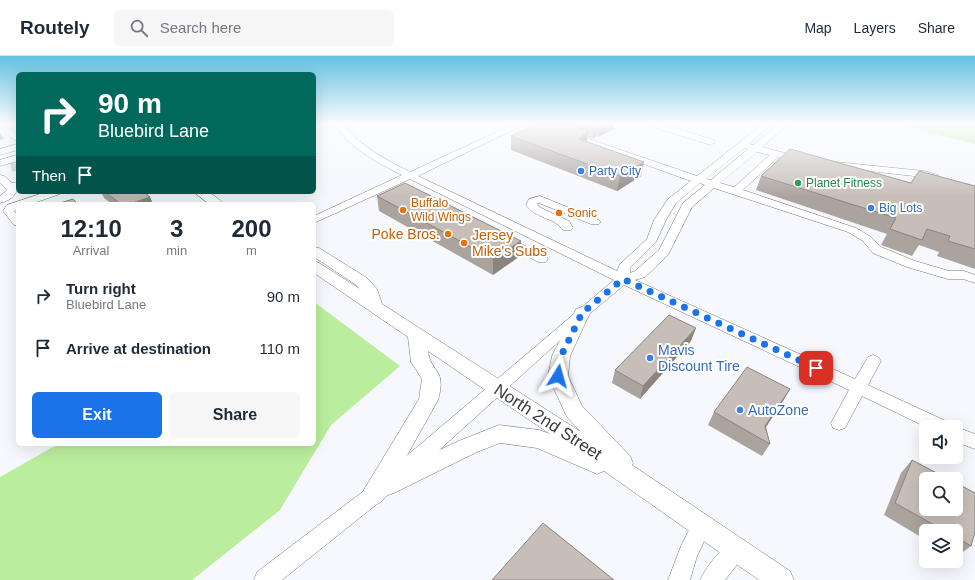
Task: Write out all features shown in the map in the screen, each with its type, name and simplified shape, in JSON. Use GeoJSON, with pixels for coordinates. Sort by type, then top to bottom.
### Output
{"type":"FeatureCollection","features":[{"type":"Feature","properties":{"kind":"main road"},"geometry":{"type":"LineString","coordinates":[[203,194],[215,202]]}},
{"type":"Feature","properties":{"kind":"main road"},"geometry":{"type":"LineString","coordinates":[[316,252],[362,281],[370,289],[375,306]]}},
{"type":"Feature","properties":{"kind":"main road","name":"North 2nd Street"},"geometry":{"type":"LineString","coordinates":[[316,267],[495,388],[640,483],[781,580]]}},
{"type":"Feature","properties":{"kind":"main road"},"geometry":{"type":"LineString","coordinates":[[582,313],[561,356],[558,376],[574,411],[640,483]]}},
{"type":"Feature","properties":{"kind":"main road"},"geometry":{"type":"LineString","coordinates":[[380,490],[428,400],[433,383],[428,370],[420,362],[417,335]]}},
{"type":"Feature","properties":{"kind":"main road"},"geometry":{"type":"LineString","coordinates":[[380,490],[469,446],[499,434],[539,439],[640,483]]}},
{"type":"Feature","properties":{"kind":"street"},"geometry":{"type":"LineString","coordinates":[[0,152],[13,148]]}},
{"type":"Feature","properties":{"kind":"street"},"geometry":{"type":"LineString","coordinates":[[361,148],[378,160],[409,176],[623,279],[927,420]]}},
{"type":"Feature","properties":{"kind":"street"},"geometry":{"type":"LineString","coordinates":[[316,219],[468,148]]}},
{"type":"Feature","properties":{"kind":"street"},"geometry":{"type":"LineString","coordinates":[[607,148],[852,230],[867,239],[877,250],[911,264],[948,275],[964,275],[975,279]]}},
{"type":"Feature","properties":{"kind":"street"},"geometry":{"type":"LineString","coordinates":[[623,279],[624,267],[652,240],[660,220],[672,201],[738,148]]}},
{"type":"Feature","properties":{"kind":"street"},"geometry":{"type":"LineString","coordinates":[[265,580],[380,490],[495,388],[623,279],[640,274],[664,252],[687,205],[753,148]]}},
{"type":"Feature","properties":{"kind":"street"},"geometry":{"type":"LineString","coordinates":[[756,148],[813,162]]}},
{"type":"Feature","properties":{"kind":"street"},"geometry":{"type":"LineString","coordinates":[[736,191],[776,154]]}},
{"type":"Feature","properties":{"kind":"street"},"geometry":{"type":"LineString","coordinates":[[0,163],[16,159]]}},
{"type":"Feature","properties":{"kind":"street"},"geometry":{"type":"LineString","coordinates":[[828,164],[924,174],[946,180]]}},
{"type":"Feature","properties":{"kind":"street"},"geometry":{"type":"LineString","coordinates":[[0,171],[11,168]]}},
{"type":"Feature","properties":{"kind":"street"},"geometry":{"type":"LineString","coordinates":[[0,178],[14,186],[10,194],[0,201],[16,221]]}},
{"type":"Feature","properties":{"kind":"street"},"geometry":{"type":"LineString","coordinates":[[389,185],[403,191]]}},
{"type":"Feature","properties":{"kind":"street"},"geometry":{"type":"LineString","coordinates":[[27,202],[50,194]]}},
{"type":"Feature","properties":{"kind":"street"},"geometry":{"type":"LineString","coordinates":[[567,228],[565,223],[534,209],[531,205],[535,197],[595,222]]}},
{"type":"Feature","properties":{"kind":"street"},"geometry":{"type":"LineString","coordinates":[[8,211],[16,206]]}},
{"type":"Feature","properties":{"kind":"street"},"geometry":{"type":"LineString","coordinates":[[494,235],[542,259]]}},
{"type":"Feature","properties":{"kind":"street"},"geometry":{"type":"LineString","coordinates":[[839,423],[873,362]]}},
{"type":"Feature","properties":{"kind":"street"},"geometry":{"type":"LineString","coordinates":[[963,437],[975,442]]}},
{"type":"Feature","properties":{"kind":"street"},"geometry":{"type":"LineString","coordinates":[[679,580],[688,553],[702,525]]}},
{"type":"Feature","properties":{"kind":"street"},"geometry":{"type":"LineString","coordinates":[[711,580],[736,550]]}},
{"type":"Feature","properties":{"kind":"green space"},"geometry":{"type":"Polygon","coordinates":[[[316,303],[400,366],[331,425],[280,510],[192,580],[0,580],[0,477],[54,446],[316,446],[316,303]]]}},
{"type":"Feature","properties":{"kind":"building"},"geometry":{"type":"Polygon","coordinates":[[[545,148],[606,148],[644,162],[620,176],[545,148]]]}},
{"type":"Feature","properties":{"kind":"building"},"geometry":{"type":"Polygon","coordinates":[[[790,149],[911,183],[919,171],[975,186],[975,249],[948,241],[950,236],[927,229],[922,240],[890,229],[896,218],[761,176],[790,149]]]}},
{"type":"Feature","properties":{"kind":"building"},"geometry":{"type":"Polygon","coordinates":[[[405,183],[521,241],[493,259],[377,196],[405,183]]]}},
{"type":"Feature","properties":{"kind":"building"},"geometry":{"type":"Polygon","coordinates":[[[108,194],[146,194],[150,197],[135,202],[118,202],[108,194]]]}},
{"type":"Feature","properties":{"kind":"building"},"geometry":{"type":"Polygon","coordinates":[[[73,199],[76,202],[63,202],[73,199]]]}},
{"type":"Feature","properties":{"kind":"building"},"geometry":{"type":"Polygon","coordinates":[[[669,315],[696,328],[643,386],[615,370],[669,315]]]}},
{"type":"Feature","properties":{"kind":"building"},"geometry":{"type":"Polygon","coordinates":[[[747,367],[790,389],[765,426],[770,444],[714,412],[747,367]]]}},
{"type":"Feature","properties":{"kind":"building"},"geometry":{"type":"Polygon","coordinates":[[[912,460],[935,472],[919,472],[919,516],[963,516],[963,487],[975,493],[975,532],[971,546],[963,541],[963,524],[932,524],[895,503],[912,460]]]}},
{"type":"Feature","properties":{"kind":"building"},"geometry":{"type":"Polygon","coordinates":[[[543,523],[614,580],[492,580],[543,523]]]}},
{"type":"Feature","properties":{"kind":"tunnel"},"geometry":{"type":"LineString","coordinates":[[11,167],[16,166]]}},
{"type":"Feature","properties":{"kind":"place","name":"Party City"},"geometry":{"type":"Point","coordinates":[581,171]}},
{"type":"Feature","properties":{"kind":"place","name":"Planet Fitness"},"geometry":{"type":"Point","coordinates":[798,183]}},
{"type":"Feature","properties":{"kind":"place","name":"Big Lots"},"geometry":{"type":"Point","coordinates":[871,208]}},
{"type":"Feature","properties":{"kind":"place","name":"Buffalo Wild Wings"},"geometry":{"type":"Point","coordinates":[403,210]}},
{"type":"Feature","properties":{"kind":"place","name":"Sonic"},"geometry":{"type":"Point","coordinates":[559,213]}},
{"type":"Feature","properties":{"kind":"place","name":"Poke Bros."},"geometry":{"type":"Point","coordinates":[448,234]}},
{"type":"Feature","properties":{"kind":"place","name":"Jersey Mike's Subs"},"geometry":{"type":"Point","coordinates":[464,243]}},
{"type":"Feature","properties":{"kind":"place","name":"Mavis Discount Tire"},"geometry":{"type":"Point","coordinates":[650,358]}},
{"type":"Feature","properties":{"kind":"place","name":"AutoZone"},"geometry":{"type":"Point","coordinates":[740,410]}},
{"type":"Feature","properties":{"kind":"route"},"geometry":{"type":"LineString","coordinates":[[558,376],[561,356],[582,313],[623,279],[816,368]]}}]}
